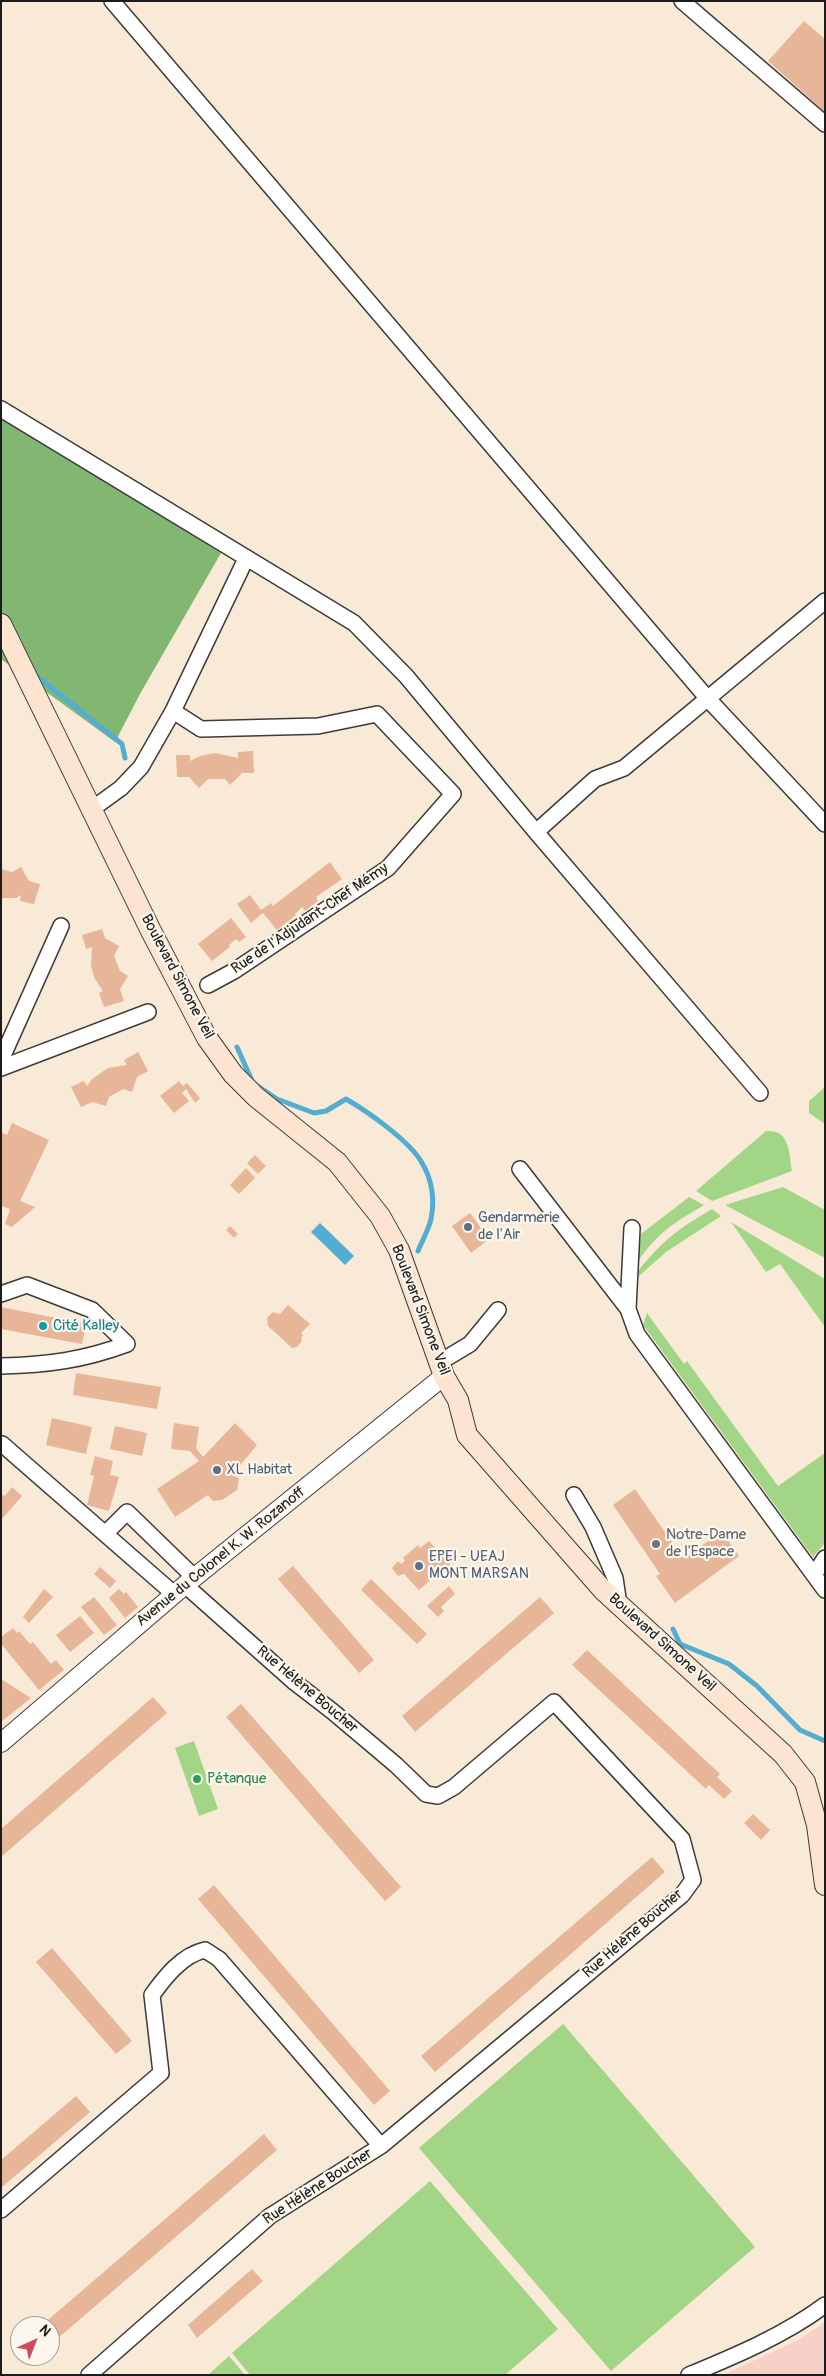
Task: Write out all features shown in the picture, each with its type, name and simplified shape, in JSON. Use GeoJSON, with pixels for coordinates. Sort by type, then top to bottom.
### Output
{"type":"FeatureCollection","features":[{"type":"Feature","properties":{"kind":"main road","name":"Boulevard Simone Veil"},"geometry":{"type":"LineString","coordinates":[[1,624],[152,931],[207,1038],[233,1074],[256,1097],[337,1162],[380,1216],[399,1250],[442,1369],[458,1400],[466,1435],[619,1605],[759,1730],[783,1754],[805,1782],[817,1825],[825,1885]]}},
{"type":"Feature","properties":{"kind":"street"},"geometry":{"type":"LineString","coordinates":[[112,1],[708,699],[825,824]]}},
{"type":"Feature","properties":{"kind":"street"},"geometry":{"type":"LineString","coordinates":[[682,1],[825,124]]}},
{"type":"Feature","properties":{"kind":"street"},"geometry":{"type":"LineString","coordinates":[[1,409],[354,623],[406,676],[536,832],[760,1093]]}},
{"type":"Feature","properties":{"kind":"street"},"geometry":{"type":"LineString","coordinates":[[92,809],[122,788],[140,767],[173,711],[243,565]]}},
{"type":"Feature","properties":{"kind":"street"},"geometry":{"type":"LineString","coordinates":[[536,832],[595,779],[624,768],[825,601]]}},
{"type":"Feature","properties":{"kind":"street","name":"Rue de l'Adjudant-Chef Mémy"},"geometry":{"type":"LineString","coordinates":[[173,711],[201,729],[318,726],[377,714],[453,794],[388,868],[234,972],[208,985]]}},
{"type":"Feature","properties":{"kind":"street"},"geometry":{"type":"LineString","coordinates":[[1,1060],[61,926]]}},
{"type":"Feature","properties":{"kind":"street"},"geometry":{"type":"LineString","coordinates":[[1,1068],[148,1012]]}},
{"type":"Feature","properties":{"kind":"street"},"geometry":{"type":"LineString","coordinates":[[520,1169],[628,1309],[637,1334],[825,1590]]}},
{"type":"Feature","properties":{"kind":"street"},"geometry":{"type":"LineString","coordinates":[[628,1309],[632,1228]]}},
{"type":"Feature","properties":{"kind":"street"},"geometry":{"type":"LineString","coordinates":[[1,1294],[27,1285],[92,1310],[127,1344],[98,1355],[62,1363],[1,1366]]}},
{"type":"Feature","properties":{"kind":"street","name":"Avenue du Colonel K. W. Rozanoff"},"geometry":{"type":"LineString","coordinates":[[1,1743],[442,1369],[470,1344],[498,1310]]}},
{"type":"Feature","properties":{"kind":"street"},"geometry":{"type":"LineString","coordinates":[[2,1444],[105,1534],[184,1586]]}},
{"type":"Feature","properties":{"kind":"street"},"geometry":{"type":"LineString","coordinates":[[574,1495],[594,1527],[615,1578],[619,1605]]}},
{"type":"Feature","properties":{"kind":"street"},"geometry":{"type":"LineString","coordinates":[[105,1534],[127,1512],[184,1586]]}},
{"type":"Feature","properties":{"kind":"street"},"geometry":{"type":"LineString","coordinates":[[814,1575],[825,1558]]}},
{"type":"Feature","properties":{"kind":"street","name":"Rue Hélène Boucher"},"geometry":{"type":"LineString","coordinates":[[89,2375],[270,2216],[381,2146],[682,1896],[693,1880],[682,1840],[554,1702],[454,1787],[438,1796],[426,1794],[396,1765],[293,1681],[184,1586]]}},
{"type":"Feature","properties":{"kind":"street"},"geometry":{"type":"LineString","coordinates":[[1,2210],[161,2073],[152,1996],[165,1977],[194,1953],[205,1950],[219,1959],[381,2146]]}},
{"type":"Feature","properties":{"kind":"street"},"geometry":{"type":"LineString","coordinates":[[689,2375],[725,2360],[806,2319],[825,2305]]}},
{"type":"Feature","properties":{"kind":"shaded area"},"geometry":{"type":"Polygon","coordinates":[[[825,2322],[825,2375],[723,2375],[800,2339],[825,2322]]]}},
{"type":"Feature","properties":{"kind":"green space"},"geometry":{"type":"Polygon","coordinates":[[[1,412],[221,553],[140,694],[115,742],[1,659],[1,412]]]}},
{"type":"Feature","properties":{"kind":"green space"},"geometry":{"type":"Polygon","coordinates":[[[825,1087],[825,1124],[809,1113],[809,1101],[825,1087]]]}},
{"type":"Feature","properties":{"kind":"green space"},"geometry":{"type":"Polygon","coordinates":[[[766,1131],[774,1131],[784,1138],[789,1150],[792,1171],[712,1201],[696,1191],[766,1131]]]}},
{"type":"Feature","properties":{"kind":"green space"},"geometry":{"type":"Polygon","coordinates":[[[783,1187],[825,1210],[825,1258],[725,1205],[783,1187]]]}},
{"type":"Feature","properties":{"kind":"green space"},"geometry":{"type":"Polygon","coordinates":[[[689,1197],[704,1205],[667,1229],[653,1242],[638,1261],[641,1234],[689,1197]]]}},
{"type":"Feature","properties":{"kind":"green space"},"geometry":{"type":"Polygon","coordinates":[[[712,1209],[721,1216],[666,1252],[639,1276],[638,1271],[663,1243],[680,1229],[712,1209]]]}},
{"type":"Feature","properties":{"kind":"green space"},"geometry":{"type":"Polygon","coordinates":[[[731,1222],[825,1279],[825,1327],[780,1264],[766,1272],[731,1222]]]}},
{"type":"Feature","properties":{"kind":"green space"},"geometry":{"type":"Polygon","coordinates":[[[647,1313],[684,1364],[687,1361],[778,1486],[825,1453],[825,1543],[813,1557],[643,1325],[647,1313]]]}},
{"type":"Feature","properties":{"kind":"green space","name":"Pétanque"},"geometry":{"type":"Polygon","coordinates":[[[194,1741],[218,1809],[199,1816],[175,1748],[194,1741]]]}},
{"type":"Feature","properties":{"kind":"green space"},"geometry":{"type":"Polygon","coordinates":[[[563,2024],[755,2247],[611,2371],[419,2148],[563,2024]]]}},
{"type":"Feature","properties":{"kind":"green space"},"geometry":{"type":"Polygon","coordinates":[[[430,2181],[558,2329],[505,2375],[250,2375],[232,2353],[430,2181]]]}},
{"type":"Feature","properties":{"kind":"green space"},"geometry":{"type":"Polygon","coordinates":[[[229,2356],[245,2375],[208,2375],[229,2356]]]}},
{"type":"Feature","properties":{"kind":"water"},"geometry":{"type":"Polygon","coordinates":[[[320,1223],[354,1256],[345,1265],[311,1232],[320,1223]]]}},
{"type":"Feature","properties":{"kind":"building"},"geometry":{"type":"Polygon","coordinates":[[[804,21],[825,39],[825,112],[768,61],[804,21]]]}},
{"type":"Feature","properties":{"kind":"building"},"geometry":{"type":"Polygon","coordinates":[[[253,751],[254,773],[242,773],[230,785],[225,779],[208,779],[199,788],[189,777],[177,777],[176,755],[190,755],[190,761],[200,756],[215,753],[238,758],[238,752],[253,751]]]}},
{"type":"Feature","properties":{"kind":"building"},"geometry":{"type":"Polygon","coordinates":[[[330,862],[342,879],[316,897],[318,901],[305,911],[302,907],[296,915],[277,930],[263,913],[251,923],[237,904],[250,895],[261,910],[271,903],[273,906],[330,862]]]}},
{"type":"Feature","properties":{"kind":"building"},"geometry":{"type":"Polygon","coordinates":[[[21,867],[29,881],[40,884],[34,904],[20,901],[21,895],[16,898],[1,898],[1,869],[12,872],[21,867]]]}},
{"type":"Feature","properties":{"kind":"building"},"geometry":{"type":"Polygon","coordinates":[[[231,918],[246,937],[239,942],[236,939],[229,945],[230,947],[212,961],[198,944],[231,918]]]}},
{"type":"Feature","properties":{"kind":"building"},"geometry":{"type":"Polygon","coordinates":[[[102,929],[105,938],[119,946],[114,956],[120,971],[128,976],[120,989],[124,1001],[104,1007],[99,993],[103,991],[95,979],[91,966],[92,947],[86,949],[82,935],[102,929]]]}},
{"type":"Feature","properties":{"kind":"building"},"geometry":{"type":"Polygon","coordinates":[[[138,1052],[148,1071],[137,1077],[132,1092],[123,1089],[109,1097],[106,1106],[92,1102],[81,1107],[71,1087],[84,1081],[87,1086],[92,1079],[108,1068],[127,1065],[124,1060],[138,1052]]]}},
{"type":"Feature","properties":{"kind":"building"},"geometry":{"type":"Polygon","coordinates":[[[179,1081],[183,1086],[187,1083],[200,1098],[195,1103],[186,1089],[182,1093],[189,1101],[174,1113],[160,1096],[179,1081]]]}},
{"type":"Feature","properties":{"kind":"building"},"geometry":{"type":"Polygon","coordinates":[[[12,1123],[49,1140],[20,1201],[35,1207],[12,1227],[5,1224],[10,1209],[1,1206],[1,1132],[7,1135],[12,1123]]]}},
{"type":"Feature","properties":{"kind":"building"},"geometry":{"type":"Polygon","coordinates":[[[255,1155],[266,1166],[258,1174],[247,1163],[255,1155]]]}},
{"type":"Feature","properties":{"kind":"building"},"geometry":{"type":"Polygon","coordinates":[[[246,1168],[255,1178],[239,1194],[230,1185],[246,1168]]]}},
{"type":"Feature","properties":{"kind":"building"},"geometry":{"type":"Polygon","coordinates":[[[470,1213],[489,1239],[471,1253],[452,1226],[470,1213]]]}},
{"type":"Feature","properties":{"kind":"building"},"geometry":{"type":"Polygon","coordinates":[[[230,1226],[238,1234],[234,1238],[226,1230],[230,1226]]]}},
{"type":"Feature","properties":{"kind":"building"},"geometry":{"type":"Polygon","coordinates":[[[288,1305],[310,1324],[301,1333],[303,1335],[302,1341],[297,1347],[292,1348],[268,1326],[267,1318],[273,1312],[280,1314],[288,1305]]]}},
{"type":"Feature","properties":{"kind":"building","name":"Cité Kalley"},"geometry":{"type":"Polygon","coordinates":[[[1,1307],[86,1324],[82,1344],[1,1329],[1,1307]]]}},
{"type":"Feature","properties":{"kind":"building"},"geometry":{"type":"Polygon","coordinates":[[[76,1373],[161,1387],[157,1409],[73,1395],[76,1373]]]}},
{"type":"Feature","properties":{"kind":"building"},"geometry":{"type":"Polygon","coordinates":[[[52,1418],[92,1427],[86,1454],[46,1445],[52,1418]]]}},
{"type":"Feature","properties":{"kind":"building"},"geometry":{"type":"Polygon","coordinates":[[[174,1423],[199,1427],[196,1448],[203,1457],[235,1423],[257,1445],[233,1474],[239,1479],[237,1490],[222,1500],[213,1501],[208,1495],[175,1517],[157,1489],[199,1461],[190,1451],[171,1449],[174,1423]]]}},
{"type":"Feature","properties":{"kind":"building"},"geometry":{"type":"Polygon","coordinates":[[[115,1426],[147,1433],[142,1456],[110,1449],[115,1426]]]}},
{"type":"Feature","properties":{"kind":"building"},"geometry":{"type":"Polygon","coordinates":[[[95,1456],[113,1461],[110,1475],[119,1477],[109,1511],[87,1505],[94,1476],[90,1475],[95,1456]]]}},
{"type":"Feature","properties":{"kind":"building"},"geometry":{"type":"Polygon","coordinates":[[[12,1487],[22,1496],[1,1520],[1,1494],[5,1496],[12,1487]]]}},
{"type":"Feature","properties":{"kind":"building","name":"Notre-Dame de l'Espace"},"geometry":{"type":"Polygon","coordinates":[[[635,1489],[683,1558],[722,1532],[739,1556],[675,1603],[656,1576],[660,1574],[613,1505],[635,1489]]]}},
{"type":"Feature","properties":{"kind":"building"},"geometry":{"type":"Polygon","coordinates":[[[429,1541],[454,1569],[448,1575],[440,1567],[435,1572],[437,1574],[419,1590],[404,1574],[398,1576],[392,1568],[398,1561],[401,1564],[405,1561],[403,1558],[418,1545],[420,1548],[429,1541]]]}},
{"type":"Feature","properties":{"kind":"building"},"geometry":{"type":"Polygon","coordinates":[[[293,1566],[374,1660],[359,1673],[278,1579],[293,1566]]]}},
{"type":"Feature","properties":{"kind":"building"},"geometry":{"type":"Polygon","coordinates":[[[100,1567],[116,1581],[110,1588],[94,1574],[100,1567]]]}},
{"type":"Feature","properties":{"kind":"building"},"geometry":{"type":"Polygon","coordinates":[[[371,1579],[427,1634],[417,1644],[361,1590],[371,1579]]]}},
{"type":"Feature","properties":{"kind":"building"},"geometry":{"type":"Polygon","coordinates":[[[449,1586],[455,1594],[441,1607],[444,1611],[438,1617],[427,1606],[449,1586]]]}},
{"type":"Feature","properties":{"kind":"building"},"geometry":{"type":"Polygon","coordinates":[[[44,1589],[53,1597],[29,1623],[23,1617],[44,1589]]]}},
{"type":"Feature","properties":{"kind":"building"},"geometry":{"type":"Polygon","coordinates":[[[119,1589],[124,1594],[126,1592],[138,1607],[125,1618],[109,1598],[119,1589]]]}},
{"type":"Feature","properties":{"kind":"building"},"geometry":{"type":"Polygon","coordinates":[[[94,1597],[117,1625],[104,1635],[81,1607],[94,1597]]]}},
{"type":"Feature","properties":{"kind":"building"},"geometry":{"type":"Polygon","coordinates":[[[540,1597],[554,1613],[415,1732],[402,1716],[540,1597]]]}},
{"type":"Feature","properties":{"kind":"building"},"geometry":{"type":"Polygon","coordinates":[[[80,1616],[94,1633],[70,1652],[56,1635],[80,1616]]]}},
{"type":"Feature","properties":{"kind":"building"},"geometry":{"type":"Polygon","coordinates":[[[13,1628],[17,1633],[19,1631],[30,1644],[33,1642],[51,1664],[56,1660],[64,1670],[39,1690],[2,1645],[1,1637],[13,1628]]]}},
{"type":"Feature","properties":{"kind":"building"},"geometry":{"type":"Polygon","coordinates":[[[587,1650],[720,1774],[717,1777],[732,1791],[724,1799],[709,1785],[706,1789],[572,1665],[587,1650]]]}},
{"type":"Feature","properties":{"kind":"building"},"geometry":{"type":"Polygon","coordinates":[[[1,1679],[31,1698],[1,1722],[1,1679]]]}},
{"type":"Feature","properties":{"kind":"building"},"geometry":{"type":"Polygon","coordinates":[[[153,1697],[167,1713],[1,1857],[1,1829],[153,1697]]]}},
{"type":"Feature","properties":{"kind":"building"},"geometry":{"type":"Polygon","coordinates":[[[241,1704],[401,1887],[385,1901],[226,1717],[241,1704]]]}},
{"type":"Feature","properties":{"kind":"building"},"geometry":{"type":"Polygon","coordinates":[[[753,1814],[770,1830],[761,1840],[744,1823],[753,1814]]]}},
{"type":"Feature","properties":{"kind":"building"},"geometry":{"type":"Polygon","coordinates":[[[652,1857],[665,1872],[435,2072],[421,2056],[652,1857]]]}},
{"type":"Feature","properties":{"kind":"building"},"geometry":{"type":"Polygon","coordinates":[[[214,1885],[390,2091],[374,2105],[198,1899],[214,1885]]]}},
{"type":"Feature","properties":{"kind":"building"},"geometry":{"type":"Polygon","coordinates":[[[52,1948],[132,2041],[116,2054],[36,1962],[52,1948]]]}},
{"type":"Feature","properties":{"kind":"building"},"geometry":{"type":"Polygon","coordinates":[[[76,2096],[90,2112],[1,2188],[1,2160],[76,2096]]]}},
{"type":"Feature","properties":{"kind":"building"},"geometry":{"type":"Polygon","coordinates":[[[264,2134],[277,2150],[60,2336],[60,2316],[53,2316],[264,2134]]]}},
{"type":"Feature","properties":{"kind":"building"},"geometry":{"type":"Polygon","coordinates":[[[252,2269],[263,2281],[197,2338],[188,2325],[252,2269]]]}},
{"type":"Feature","properties":{"kind":"waterway"},"geometry":{"type":"LineString","coordinates":[[34,674],[122,744],[125,758]]}},
{"type":"Feature","properties":{"kind":"waterway"},"geometry":{"type":"LineString","coordinates":[[237,1047],[253,1083],[277,1099],[314,1113],[326,1111],[346,1099],[388,1128],[416,1155],[428,1176],[433,1204],[430,1223],[418,1251]]}},
{"type":"Feature","properties":{"kind":"waterway"},"geometry":{"type":"LineString","coordinates":[[673,1629],[680,1644],[729,1664],[757,1686],[800,1730],[825,1741]]}},
{"type":"Feature","properties":{"kind":"place","name":"Gendarmerie de l'Air"},"geometry":{"type":"Point","coordinates":[468,1227]}},
{"type":"Feature","properties":{"kind":"place","name":"Cité Kalley"},"geometry":{"type":"Point","coordinates":[43,1326]}},
{"type":"Feature","properties":{"kind":"place","name":"XL Habitat"},"geometry":{"type":"Point","coordinates":[217,1470]}},
{"type":"Feature","properties":{"kind":"place","name":"Notre-Dame de l'Espace"},"geometry":{"type":"Point","coordinates":[656,1544]}},
{"type":"Feature","properties":{"kind":"place","name":"EPEI - UEAJ MONT MARSAN"},"geometry":{"type":"Point","coordinates":[419,1566]}},
{"type":"Feature","properties":{"kind":"place","name":"Pétanque"},"geometry":{"type":"Point","coordinates":[197,1779]}}]}
